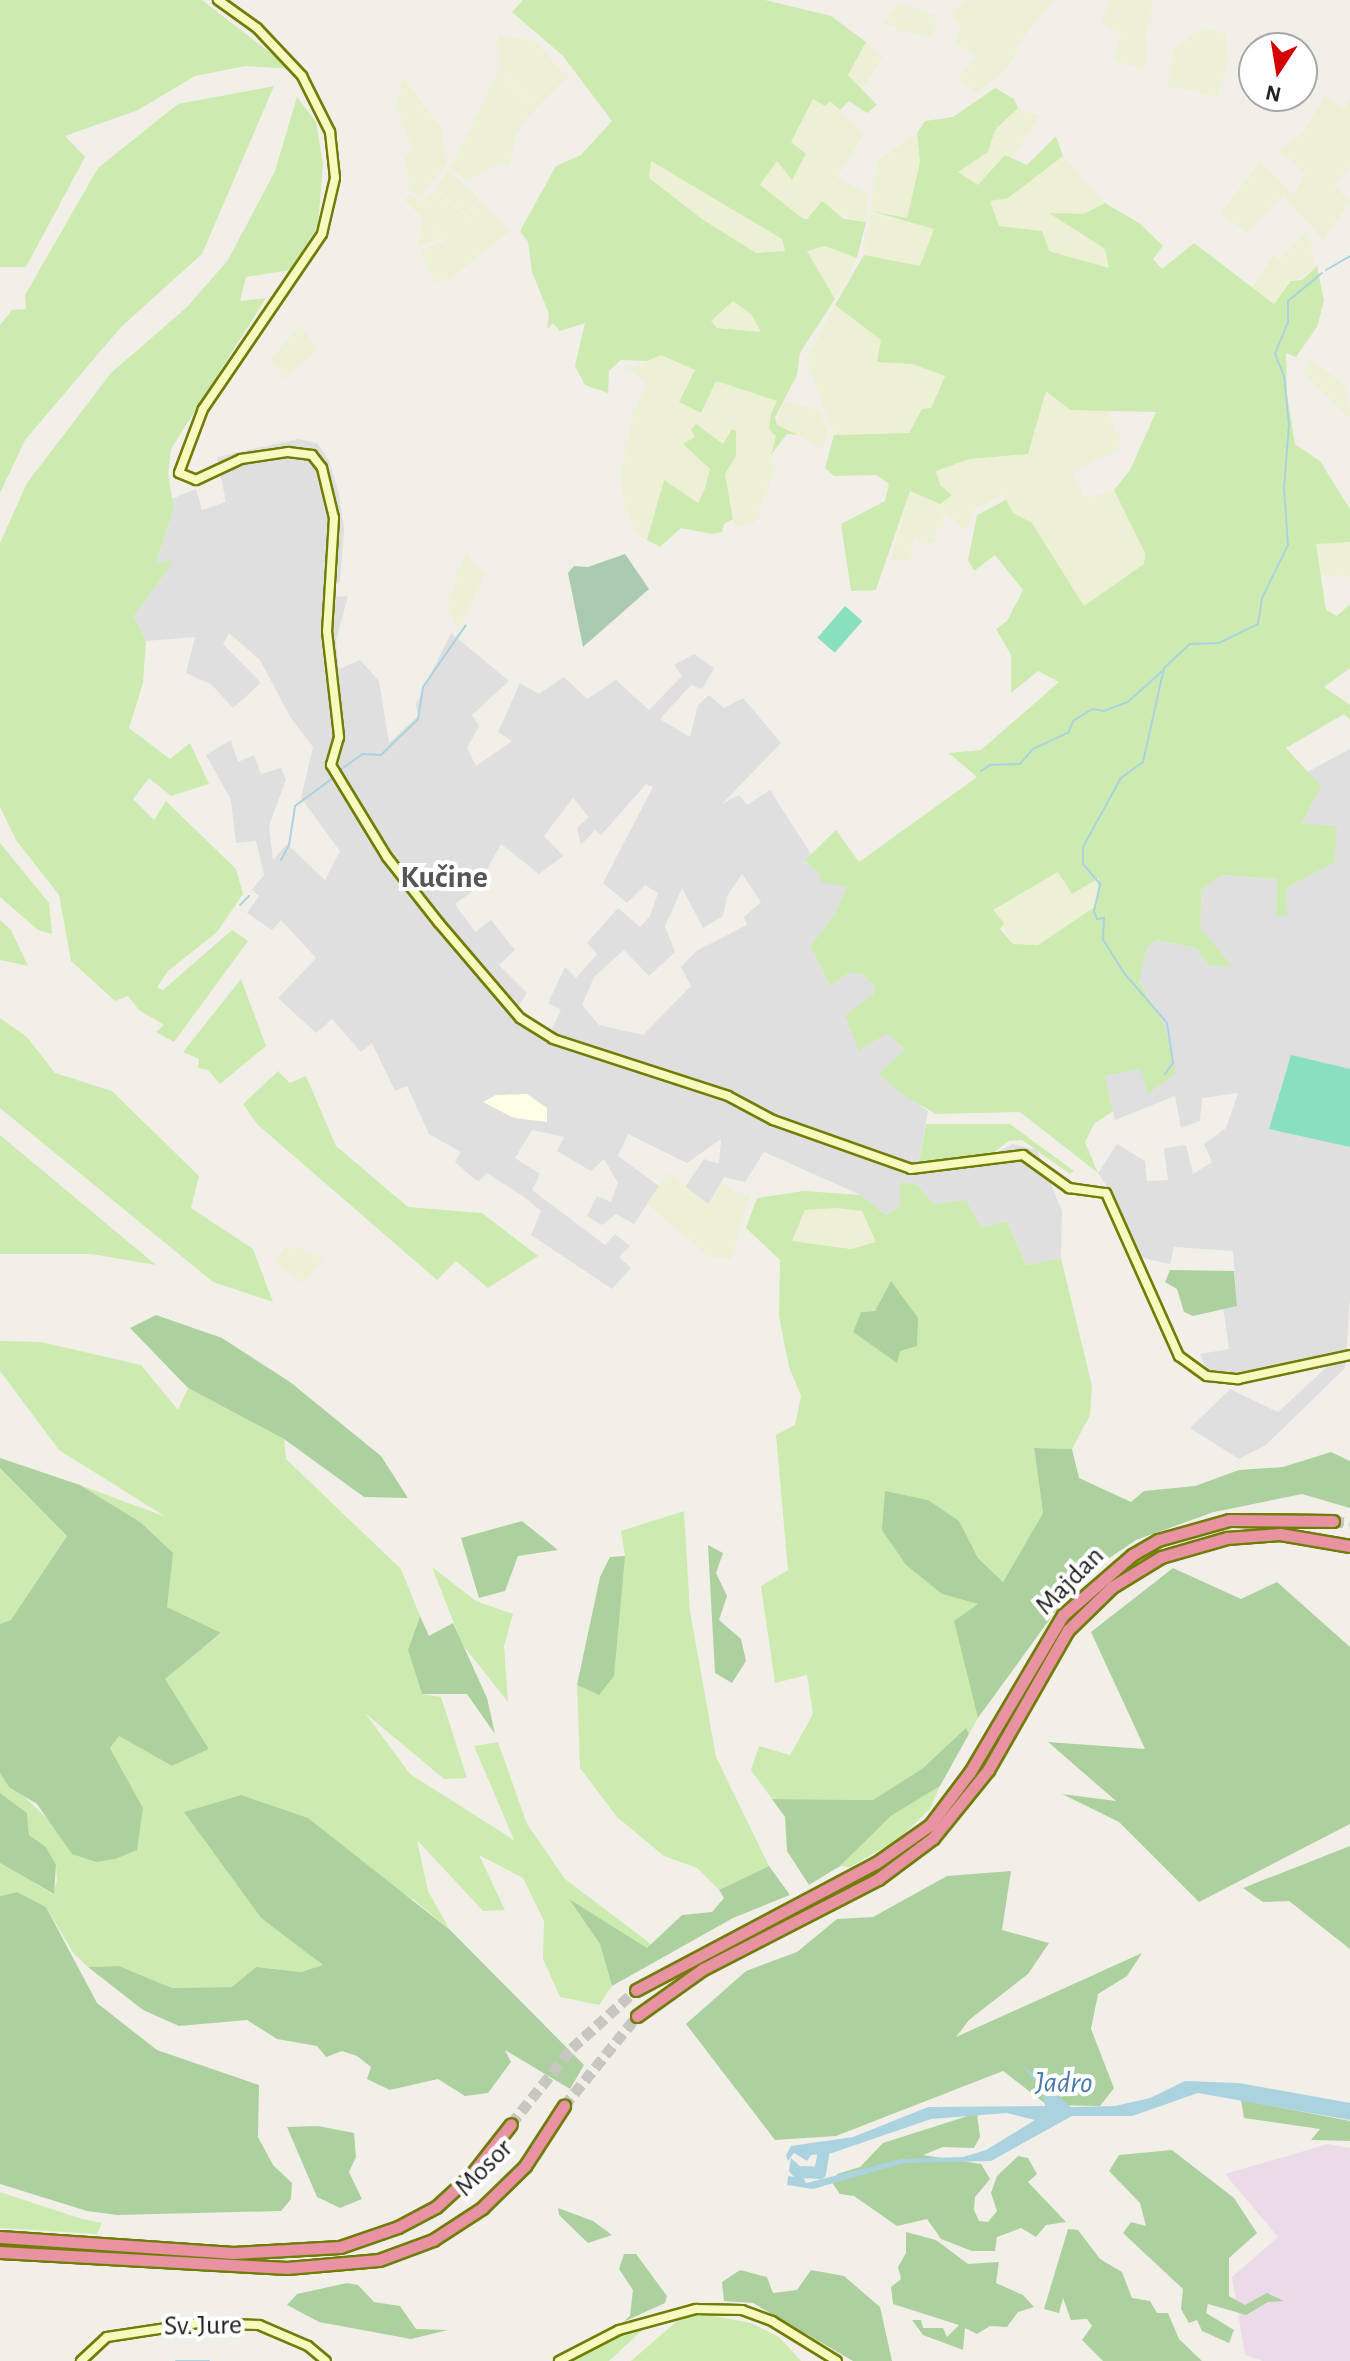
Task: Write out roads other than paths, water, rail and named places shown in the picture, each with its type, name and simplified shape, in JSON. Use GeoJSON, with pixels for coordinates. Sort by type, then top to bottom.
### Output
{"type":"FeatureCollection","features":[{"type":"Feature","properties":{"kind":"highway","name":"Majdan"},"geometry":{"type":"LineString","coordinates":[[816,1903],[903,1846],[946,1806],[1043,1643],[1088,1589],[1132,1555],[1158,1540],[1229,1520],[1333,1521]]}},
{"type":"Feature","properties":{"kind":"highway","name":"Majdan"},"geometry":{"type":"LineString","coordinates":[[816,1903],[906,1861],[957,1814],[1054,1652],[1084,1613],[1143,1567],[1206,1542],[1250,1535],[1280,1534],[1350,1546]]}},
{"type":"Feature","properties":{"kind":"highway"},"geometry":{"type":"LineString","coordinates":[[637,2016],[703,1969],[816,1903]]}},
{"type":"Feature","properties":{"kind":"highway"},"geometry":{"type":"LineString","coordinates":[[636,1990],[816,1903]]}},
{"type":"Feature","properties":{"kind":"highway","name":"Mosor"},"geometry":{"type":"LineString","coordinates":[[0,2252],[287,2268],[343,2266],[407,2251],[457,2226],[505,2188],[542,2141],[564,2106]]}},
{"type":"Feature","properties":{"kind":"highway","name":"Mosor"},"geometry":{"type":"LineString","coordinates":[[0,2237],[290,2252],[371,2239],[436,2207],[511,2124]]}},
{"type":"Feature","properties":{"kind":"main road"},"geometry":{"type":"LineString","coordinates":[[218,0],[285,56],[309,87],[330,132],[335,178],[328,222],[203,409],[179,473],[196,480],[241,459],[288,452],[312,455],[322,468],[334,518],[327,631],[339,737],[331,765],[387,857],[520,1018],[553,1039],[728,1096],[773,1120],[879,1159],[919,1170],[1016,1154],[1034,1158],[1069,1188],[1106,1193],[1179,1356],[1207,1376],[1238,1379],[1350,1355]]}},
{"type":"Feature","properties":{"kind":"main road"},"geometry":{"type":"LineString","coordinates":[[559,2361],[619,2330],[684,2309],[742,2310],[772,2321],[837,2361]]}},
{"type":"Feature","properties":{"kind":"main road","name":"Sv. Jure"},"geometry":{"type":"LineString","coordinates":[[81,2361],[107,2337],[198,2323],[259,2325],[308,2346],[326,2361]]}},
{"type":"Feature","properties":{"kind":"water","name":"Jadro"},"geometry":{"type":"Polygon","coordinates":[[[1021,2064],[1071,2107],[1115,2106],[1150,2098],[1185,2081],[1239,2083],[1350,2103],[1350,2120],[1198,2093],[1132,2116],[1072,2116],[991,2161],[904,2163],[813,2189],[787,2185],[788,2176],[794,2177],[789,2171],[791,2158],[811,2176],[803,2177],[806,2183],[902,2159],[963,2157],[986,2150],[1035,2120],[1007,2113],[931,2119],[832,2153],[811,2155],[807,2161],[794,2153],[788,2161],[786,2155],[791,2146],[853,2137],[928,2107],[1045,2106],[1042,2090],[1021,2064]]]}},
{"type":"Feature","properties":{"kind":"waterway"},"geometry":{"type":"LineString","coordinates":[[1326,270],[1350,256]]}},
{"type":"Feature","properties":{"kind":"waterway"},"geometry":{"type":"LineString","coordinates":[[1165,1074],[1173,1063],[1167,1023],[1124,973],[1103,939],[1104,918],[1097,919],[1094,911],[1100,884],[1083,864],[1083,847],[1121,778],[1143,762],[1164,668],[1190,644],[1219,643],[1258,624],[1262,598],[1288,545],[1284,488],[1289,425],[1284,376],[1275,354],[1288,322],[1288,301],[1322,273]]}},
{"type":"Feature","properties":{"kind":"waterway"},"geometry":{"type":"LineString","coordinates":[[339,771],[362,754],[381,755],[418,719],[423,687],[466,625]]}},
{"type":"Feature","properties":{"kind":"waterway"},"geometry":{"type":"LineString","coordinates":[[981,771],[990,765],[1020,764],[1033,749],[1068,733],[1073,721],[1092,709],[1104,711],[1128,702],[1161,672]]}},
{"type":"Feature","properties":{"kind":"waterway"},"geometry":{"type":"LineString","coordinates":[[281,860],[289,845],[295,806],[333,778]]}},
{"type":"Feature","properties":{"kind":"waterway"},"geometry":{"type":"LineString","coordinates":[[240,905],[249,896]]}},
{"type":"Feature","properties":{"kind":"waterway"},"geometry":{"type":"LineString","coordinates":[[803,2172],[820,2173],[824,2151]]}},
{"type":"Feature","properties":{"kind":"waterway"},"geometry":{"type":"LineString","coordinates":[[176,2361],[209,2361]]}},
{"type":"Feature","properties":{"kind":"tunnel"},"geometry":{"type":"LineString","coordinates":[[1333,1521],[1350,1523]]}},
{"type":"Feature","properties":{"kind":"tunnel"},"geometry":{"type":"LineString","coordinates":[[511,2124],[572,2048],[636,1990]]}},
{"type":"Feature","properties":{"kind":"tunnel"},"geometry":{"type":"LineString","coordinates":[[564,2106],[637,2016]]}},
{"type":"Feature","properties":{"kind":"district","name":"Kučine"},"geometry":{"type":"Point","coordinates":[444,877]}}]}
